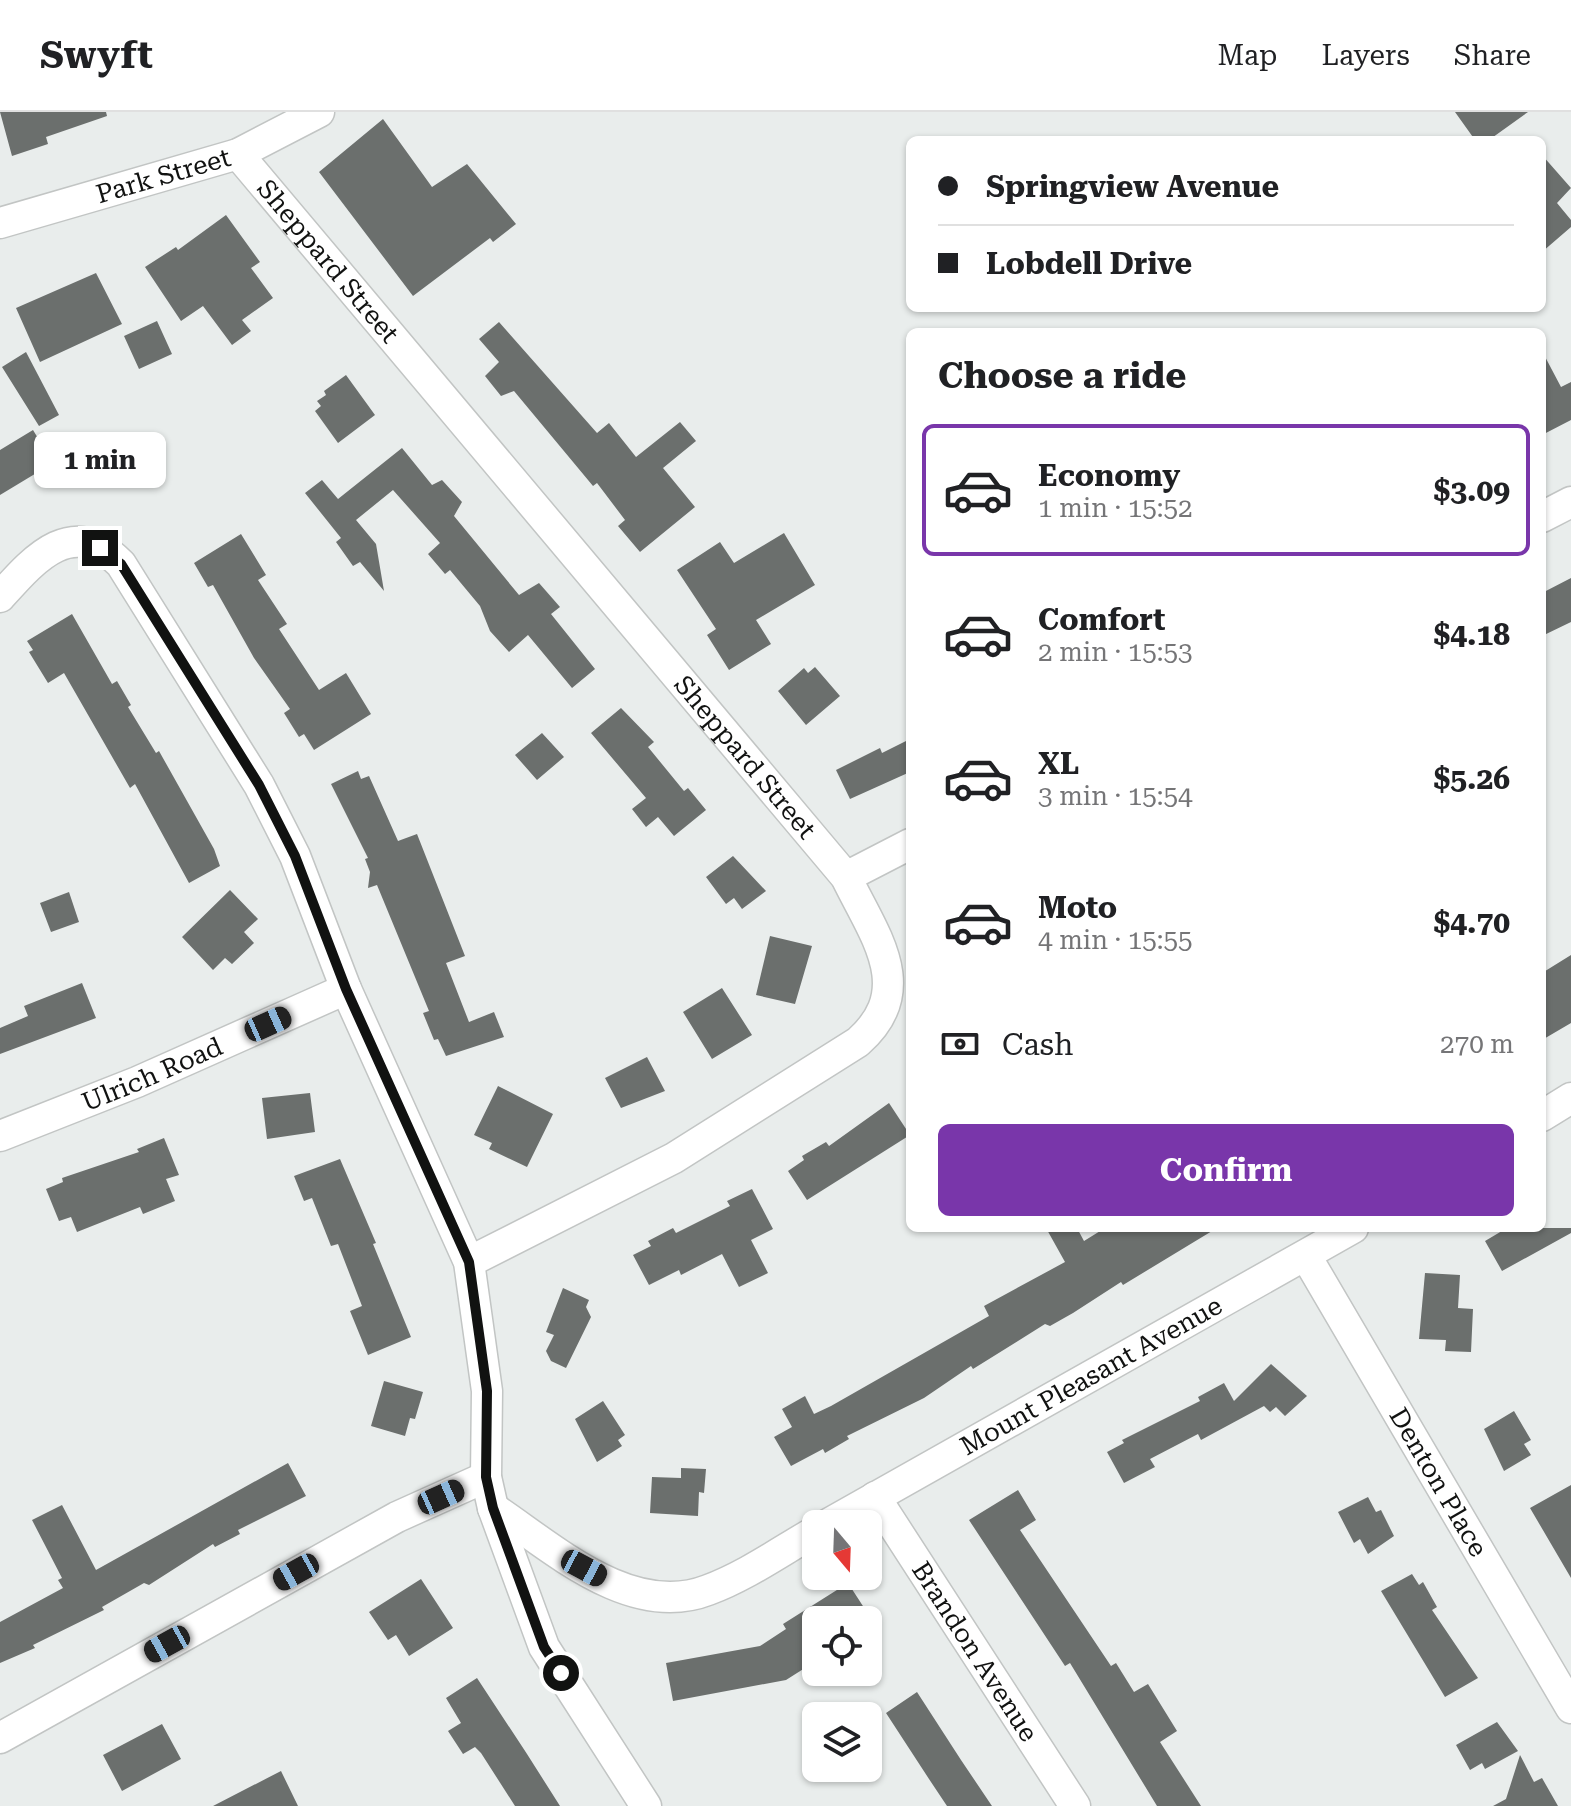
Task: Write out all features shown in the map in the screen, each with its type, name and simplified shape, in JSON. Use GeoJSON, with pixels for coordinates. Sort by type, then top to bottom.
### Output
{"type":"FeatureCollection","features":[{"type":"Feature","properties":{"kind":"street","name":"Park Street"},"geometry":{"type":"LineString","coordinates":[[0,223],[238,154],[319,112]]}},
{"type":"Feature","properties":{"kind":"street","name":"Sheppard Street"},"geometry":{"type":"LineString","coordinates":[[238,154],[846,877],[884,956],[889,981],[886,1003],[878,1025],[858,1042],[674,1158],[469,1262]]}},
{"type":"Feature","properties":{"kind":"street"},"geometry":{"type":"LineString","coordinates":[[1546,515],[1571,502]]}},
{"type":"Feature","properties":{"kind":"street"},"geometry":{"type":"LineString","coordinates":[[0,597],[29,565],[57,545],[88,543],[111,554],[121,564],[259,785],[295,856],[346,989],[469,1262],[487,1391],[486,1477],[493,1508],[544,1647],[646,1806]]}},
{"type":"Feature","properties":{"kind":"street"},"geometry":{"type":"LineString","coordinates":[[846,877],[906,846]]}},
{"type":"Feature","properties":{"kind":"street","name":"Ulrich Road"},"geometry":{"type":"LineString","coordinates":[[0,1136],[137,1082],[346,989]]}},
{"type":"Feature","properties":{"kind":"street"},"geometry":{"type":"LineString","coordinates":[[1546,1114],[1571,1098]]}},
{"type":"Feature","properties":{"kind":"street","name":"Mount Pleasant Avenue"},"geometry":{"type":"LineString","coordinates":[[852,1510],[1346,1232]]}},
{"type":"Feature","properties":{"kind":"street","name":"Denton Place"},"geometry":{"type":"LineString","coordinates":[[1306,1256],[1571,1708]]}},
{"type":"Feature","properties":{"kind":"street"},"geometry":{"type":"LineString","coordinates":[[0,1738],[397,1517],[486,1477]]}},
{"type":"Feature","properties":{"kind":"street","name":"Brandon Avenue"},"geometry":{"type":"LineString","coordinates":[[875,1497],[1075,1806]]}},
{"type":"Feature","properties":{"kind":"street"},"geometry":{"type":"LineString","coordinates":[[493,1508],[603,1578],[629,1590],[663,1598],[707,1591],[802,1539]]}},
{"type":"Feature","properties":{"kind":"building"},"geometry":{"type":"Polygon","coordinates":[[[0,112],[106,112],[107,116],[46,137],[48,144],[12,156],[0,112]]]}},
{"type":"Feature","properties":{"kind":"building"},"geometry":{"type":"Polygon","coordinates":[[[1455,112],[1528,112],[1495,136],[1472,136],[1455,112]]]}},
{"type":"Feature","properties":{"kind":"building"},"geometry":{"type":"Polygon","coordinates":[[[383,119],[432,187],[467,164],[516,224],[493,242],[490,238],[413,296],[319,172],[383,119]]]}},
{"type":"Feature","properties":{"kind":"building"},"geometry":{"type":"Polygon","coordinates":[[[1546,160],[1571,188],[1557,203],[1571,220],[1571,227],[1546,249],[1546,160]]]}},
{"type":"Feature","properties":{"kind":"building"},"geometry":{"type":"Polygon","coordinates":[[[226,215],[260,262],[251,268],[273,298],[242,320],[251,331],[232,345],[203,306],[181,321],[145,267],[176,247],[178,250],[226,215]]]}},
{"type":"Feature","properties":{"kind":"building"},"geometry":{"type":"Polygon","coordinates":[[[96,273],[122,324],[40,362],[16,308],[96,273]]]}},
{"type":"Feature","properties":{"kind":"building"},"geometry":{"type":"Polygon","coordinates":[[[157,321],[172,354],[139,369],[124,336],[157,321]]]}},
{"type":"Feature","properties":{"kind":"building"},"geometry":{"type":"Polygon","coordinates":[[[499,322],[597,433],[609,423],[636,457],[680,422],[696,441],[663,468],[695,507],[640,552],[618,526],[625,520],[597,483],[593,486],[514,391],[501,396],[485,376],[499,362],[479,339],[499,322]]]}},
{"type":"Feature","properties":{"kind":"building"},"geometry":{"type":"Polygon","coordinates":[[[26,352],[59,415],[39,426],[2,367],[26,352]]]}},
{"type":"Feature","properties":{"kind":"building"},"geometry":{"type":"Polygon","coordinates":[[[1546,359],[1561,387],[1571,382],[1571,420],[1546,433],[1546,359]]]}},
{"type":"Feature","properties":{"kind":"building"},"geometry":{"type":"Polygon","coordinates":[[[346,375],[375,415],[338,443],[315,411],[321,406],[317,401],[326,395],[324,391],[346,375]]]}},
{"type":"Feature","properties":{"kind":"building"},"geometry":{"type":"Polygon","coordinates":[[[33,430],[53,463],[0,495],[0,450],[33,430]]]}},
{"type":"Feature","properties":{"kind":"building"},"geometry":{"type":"Polygon","coordinates":[[[402,448],[432,485],[442,480],[462,502],[454,516],[519,595],[539,583],[560,607],[551,614],[595,669],[572,688],[528,635],[509,652],[490,631],[480,606],[450,570],[445,574],[428,554],[440,543],[393,490],[356,520],[376,544],[384,591],[360,562],[353,566],[336,542],[341,538],[305,493],[322,480],[338,499],[402,448]]]}},
{"type":"Feature","properties":{"kind":"building"},"geometry":{"type":"Polygon","coordinates":[[[784,533],[815,585],[756,620],[771,644],[729,670],[707,635],[716,629],[677,570],[720,542],[734,563],[784,533]]]}},
{"type":"Feature","properties":{"kind":"building"},"geometry":{"type":"Polygon","coordinates":[[[241,534],[266,575],[258,580],[287,624],[279,629],[319,690],[346,673],[371,714],[314,750],[304,734],[299,737],[284,713],[290,709],[254,658],[213,585],[208,587],[194,563],[241,534]]]}},
{"type":"Feature","properties":{"kind":"building"},"geometry":{"type":"Polygon","coordinates":[[[1571,578],[1571,622],[1546,634],[1546,591],[1571,578]]]}},
{"type":"Feature","properties":{"kind":"building"},"geometry":{"type":"Polygon","coordinates":[[[72,614],[112,684],[117,681],[131,705],[128,707],[156,753],[159,751],[214,849],[220,866],[189,883],[135,784],[130,788],[64,673],[48,683],[29,652],[33,650],[27,641],[72,614]]]}},
{"type":"Feature","properties":{"kind":"building"},"geometry":{"type":"Polygon","coordinates":[[[815,667],[840,696],[806,725],[778,691],[804,668],[808,673],[815,667]]]}},
{"type":"Feature","properties":{"kind":"building"},"geometry":{"type":"Polygon","coordinates":[[[621,708],[654,742],[648,747],[684,791],[688,788],[706,810],[674,836],[658,817],[646,827],[632,809],[646,798],[591,733],[621,708]]]}},
{"type":"Feature","properties":{"kind":"building"},"geometry":{"type":"Polygon","coordinates":[[[542,733],[564,757],[537,780],[515,755],[542,733]]]}},
{"type":"Feature","properties":{"kind":"building"},"geometry":{"type":"Polygon","coordinates":[[[906,741],[906,774],[850,799],[836,770],[880,748],[882,753],[906,741]]]}},
{"type":"Feature","properties":{"kind":"building"},"geometry":{"type":"Polygon","coordinates":[[[358,771],[361,779],[369,776],[398,841],[417,834],[465,956],[446,963],[469,1022],[494,1012],[504,1037],[446,1056],[438,1039],[434,1040],[423,1013],[429,1011],[377,885],[368,888],[370,872],[365,859],[368,858],[331,784],[358,771]]]}},
{"type":"Feature","properties":{"kind":"building"},"geometry":{"type":"Polygon","coordinates":[[[733,856],[766,891],[742,909],[734,898],[726,904],[706,877],[733,856]]]}},
{"type":"Feature","properties":{"kind":"building"},"geometry":{"type":"Polygon","coordinates":[[[230,890],[258,919],[244,932],[254,943],[232,964],[225,958],[213,970],[182,937],[230,890]]]}},
{"type":"Feature","properties":{"kind":"building"},"geometry":{"type":"Polygon","coordinates":[[[69,892],[79,922],[51,932],[40,903],[69,892]]]}},
{"type":"Feature","properties":{"kind":"building"},"geometry":{"type":"Polygon","coordinates":[[[770,936],[812,946],[795,1004],[756,995],[770,936]]]}},
{"type":"Feature","properties":{"kind":"building"},"geometry":{"type":"Polygon","coordinates":[[[1571,955],[1571,1023],[1546,1038],[1546,971],[1571,955]]]}},
{"type":"Feature","properties":{"kind":"building"},"geometry":{"type":"Polygon","coordinates":[[[82,983],[96,1018],[0,1054],[0,1028],[28,1016],[24,1006],[82,983]]]}},
{"type":"Feature","properties":{"kind":"building"},"geometry":{"type":"Polygon","coordinates":[[[722,988],[752,1035],[712,1059],[683,1012],[722,988]]]}},
{"type":"Feature","properties":{"kind":"building"},"geometry":{"type":"Polygon","coordinates":[[[647,1057],[665,1091],[621,1108],[605,1078],[647,1057]]]}},
{"type":"Feature","properties":{"kind":"building"},"geometry":{"type":"Polygon","coordinates":[[[498,1086],[553,1114],[527,1167],[489,1149],[492,1143],[474,1135],[498,1086]]]}},
{"type":"Feature","properties":{"kind":"building"},"geometry":{"type":"Polygon","coordinates":[[[310,1093],[315,1132],[267,1139],[262,1098],[310,1093]]]}},
{"type":"Feature","properties":{"kind":"building"},"geometry":{"type":"Polygon","coordinates":[[[889,1103],[906,1129],[906,1138],[807,1200],[788,1171],[804,1160],[802,1156],[826,1142],[829,1146],[889,1103]]]}},
{"type":"Feature","properties":{"kind":"building"},"geometry":{"type":"Polygon","coordinates":[[[164,1138],[179,1175],[166,1179],[175,1201],[143,1214],[140,1207],[77,1232],[71,1217],[59,1221],[46,1189],[63,1182],[62,1178],[139,1152],[137,1149],[164,1138]]]}},
{"type":"Feature","properties":{"kind":"building"},"geometry":{"type":"Polygon","coordinates":[[[340,1159],[411,1337],[368,1355],[350,1311],[362,1306],[338,1244],[331,1246],[312,1198],[304,1201],[294,1176],[340,1159]]]}},
{"type":"Feature","properties":{"kind":"building"},"geometry":{"type":"Polygon","coordinates":[[[752,1189],[773,1229],[751,1240],[768,1273],[739,1287],[722,1254],[681,1275],[679,1270],[649,1285],[633,1255],[651,1246],[648,1241],[673,1228],[676,1233],[730,1206],[727,1201],[752,1189]]]}},
{"type":"Feature","properties":{"kind":"building"},"geometry":{"type":"Polygon","coordinates":[[[1546,1228],[1571,1228],[1571,1233],[1502,1271],[1485,1241],[1500,1232],[1546,1232],[1546,1228]]]}},
{"type":"Feature","properties":{"kind":"building"},"geometry":{"type":"Polygon","coordinates":[[[1048,1232],[1079,1232],[1084,1241],[1099,1232],[1210,1232],[1050,1326],[1045,1324],[973,1369],[971,1366],[924,1398],[847,1436],[849,1439],[825,1453],[823,1449],[791,1466],[774,1437],[792,1427],[782,1409],[805,1396],[814,1414],[831,1406],[989,1316],[984,1306],[1065,1262],[1048,1232]]]}},
{"type":"Feature","properties":{"kind":"building"},"geometry":{"type":"Polygon","coordinates":[[[1425,1273],[1460,1275],[1458,1308],[1473,1309],[1471,1352],[1445,1351],[1446,1340],[1419,1339],[1425,1273]]]}},
{"type":"Feature","properties":{"kind":"building"},"geometry":{"type":"Polygon","coordinates":[[[563,1288],[589,1300],[586,1307],[591,1317],[566,1368],[551,1361],[546,1351],[554,1335],[546,1332],[563,1288]]]}},
{"type":"Feature","properties":{"kind":"building"},"geometry":{"type":"Polygon","coordinates":[[[1271,1364],[1307,1396],[1285,1416],[1276,1407],[1270,1412],[1264,1406],[1201,1440],[1198,1434],[1150,1459],[1155,1467],[1124,1483],[1107,1452],[1124,1443],[1122,1440],[1200,1401],[1198,1397],[1224,1383],[1234,1401],[1271,1364]]]}},
{"type":"Feature","properties":{"kind":"building"},"geometry":{"type":"Polygon","coordinates":[[[384,1381],[423,1392],[415,1419],[410,1418],[405,1436],[371,1426],[384,1381]]]}},
{"type":"Feature","properties":{"kind":"building"},"geometry":{"type":"Polygon","coordinates":[[[603,1401],[625,1435],[618,1440],[622,1446],[597,1462],[575,1419],[603,1401]]]}},
{"type":"Feature","properties":{"kind":"building"},"geometry":{"type":"Polygon","coordinates":[[[1514,1411],[1531,1440],[1524,1444],[1531,1455],[1504,1471],[1484,1429],[1514,1411]]]}},
{"type":"Feature","properties":{"kind":"building"},"geometry":{"type":"Polygon","coordinates":[[[288,1463],[306,1496],[238,1530],[240,1534],[215,1547],[213,1544],[149,1585],[144,1583],[102,1607],[104,1610],[33,1645],[35,1648],[0,1663],[0,1622],[63,1588],[58,1580],[62,1578],[32,1520],[62,1505],[96,1570],[288,1463]]]}},
{"type":"Feature","properties":{"kind":"building"},"geometry":{"type":"Polygon","coordinates":[[[681,1468],[706,1469],[704,1493],[699,1492],[698,1516],[650,1513],[652,1477],[681,1478],[681,1468]]]}},
{"type":"Feature","properties":{"kind":"building"},"geometry":{"type":"Polygon","coordinates":[[[1571,1485],[1571,1578],[1530,1508],[1571,1485]]]}},
{"type":"Feature","properties":{"kind":"building"},"geometry":{"type":"Polygon","coordinates":[[[1018,1490],[1036,1520],[1020,1530],[1111,1666],[1116,1663],[1134,1692],[1148,1684],[1177,1731],[1160,1742],[1201,1806],[1157,1806],[1070,1663],[1065,1666],[969,1520],[1018,1490]]]}},
{"type":"Feature","properties":{"kind":"building"},"geometry":{"type":"Polygon","coordinates":[[[1368,1497],[1376,1512],[1381,1510],[1394,1536],[1368,1554],[1360,1539],[1354,1543],[1338,1512],[1368,1497]]]}},
{"type":"Feature","properties":{"kind":"building"},"geometry":{"type":"Polygon","coordinates":[[[1412,1574],[1419,1585],[1423,1582],[1437,1607],[1432,1610],[1478,1678],[1445,1697],[1381,1591],[1412,1574]]]}},
{"type":"Feature","properties":{"kind":"building"},"geometry":{"type":"Polygon","coordinates":[[[421,1579],[453,1628],[409,1656],[396,1635],[388,1640],[369,1612],[421,1579]]]}},
{"type":"Feature","properties":{"kind":"building"},"geometry":{"type":"Polygon","coordinates":[[[837,1590],[853,1590],[863,1606],[812,1606],[837,1590]]]}},
{"type":"Feature","properties":{"kind":"building"},"geometry":{"type":"Polygon","coordinates":[[[802,1612],[802,1670],[786,1680],[673,1701],[666,1663],[760,1646],[786,1629],[783,1624],[802,1612]]]}},
{"type":"Feature","properties":{"kind":"building"},"geometry":{"type":"Polygon","coordinates":[[[477,1678],[560,1806],[515,1806],[481,1753],[475,1747],[463,1754],[448,1731],[461,1723],[446,1698],[477,1678]]]}},
{"type":"Feature","properties":{"kind":"building"},"geometry":{"type":"Polygon","coordinates":[[[917,1692],[992,1806],[947,1806],[929,1779],[886,1713],[917,1692]]]}},
{"type":"Feature","properties":{"kind":"building"},"geometry":{"type":"Polygon","coordinates":[[[1497,1722],[1518,1751],[1485,1769],[1482,1763],[1470,1770],[1456,1745],[1497,1722]]]}},
{"type":"Feature","properties":{"kind":"building"},"geometry":{"type":"Polygon","coordinates":[[[162,1724],[181,1759],[122,1791],[103,1755],[162,1724]]]}},
{"type":"Feature","properties":{"kind":"building"},"geometry":{"type":"Polygon","coordinates":[[[1520,1755],[1534,1782],[1542,1778],[1558,1806],[1493,1806],[1506,1799],[1520,1755]]]}},
{"type":"Feature","properties":{"kind":"building"},"geometry":{"type":"Polygon","coordinates":[[[281,1771],[298,1806],[213,1806],[281,1771]]]}},
{"type":"Feature","properties":{"kind":"route"},"geometry":{"type":"LineString","coordinates":[[100,548],[121,564],[259,785],[295,856],[346,989],[469,1262],[487,1391],[486,1477],[493,1508],[544,1647],[561,1673]]}}]}
